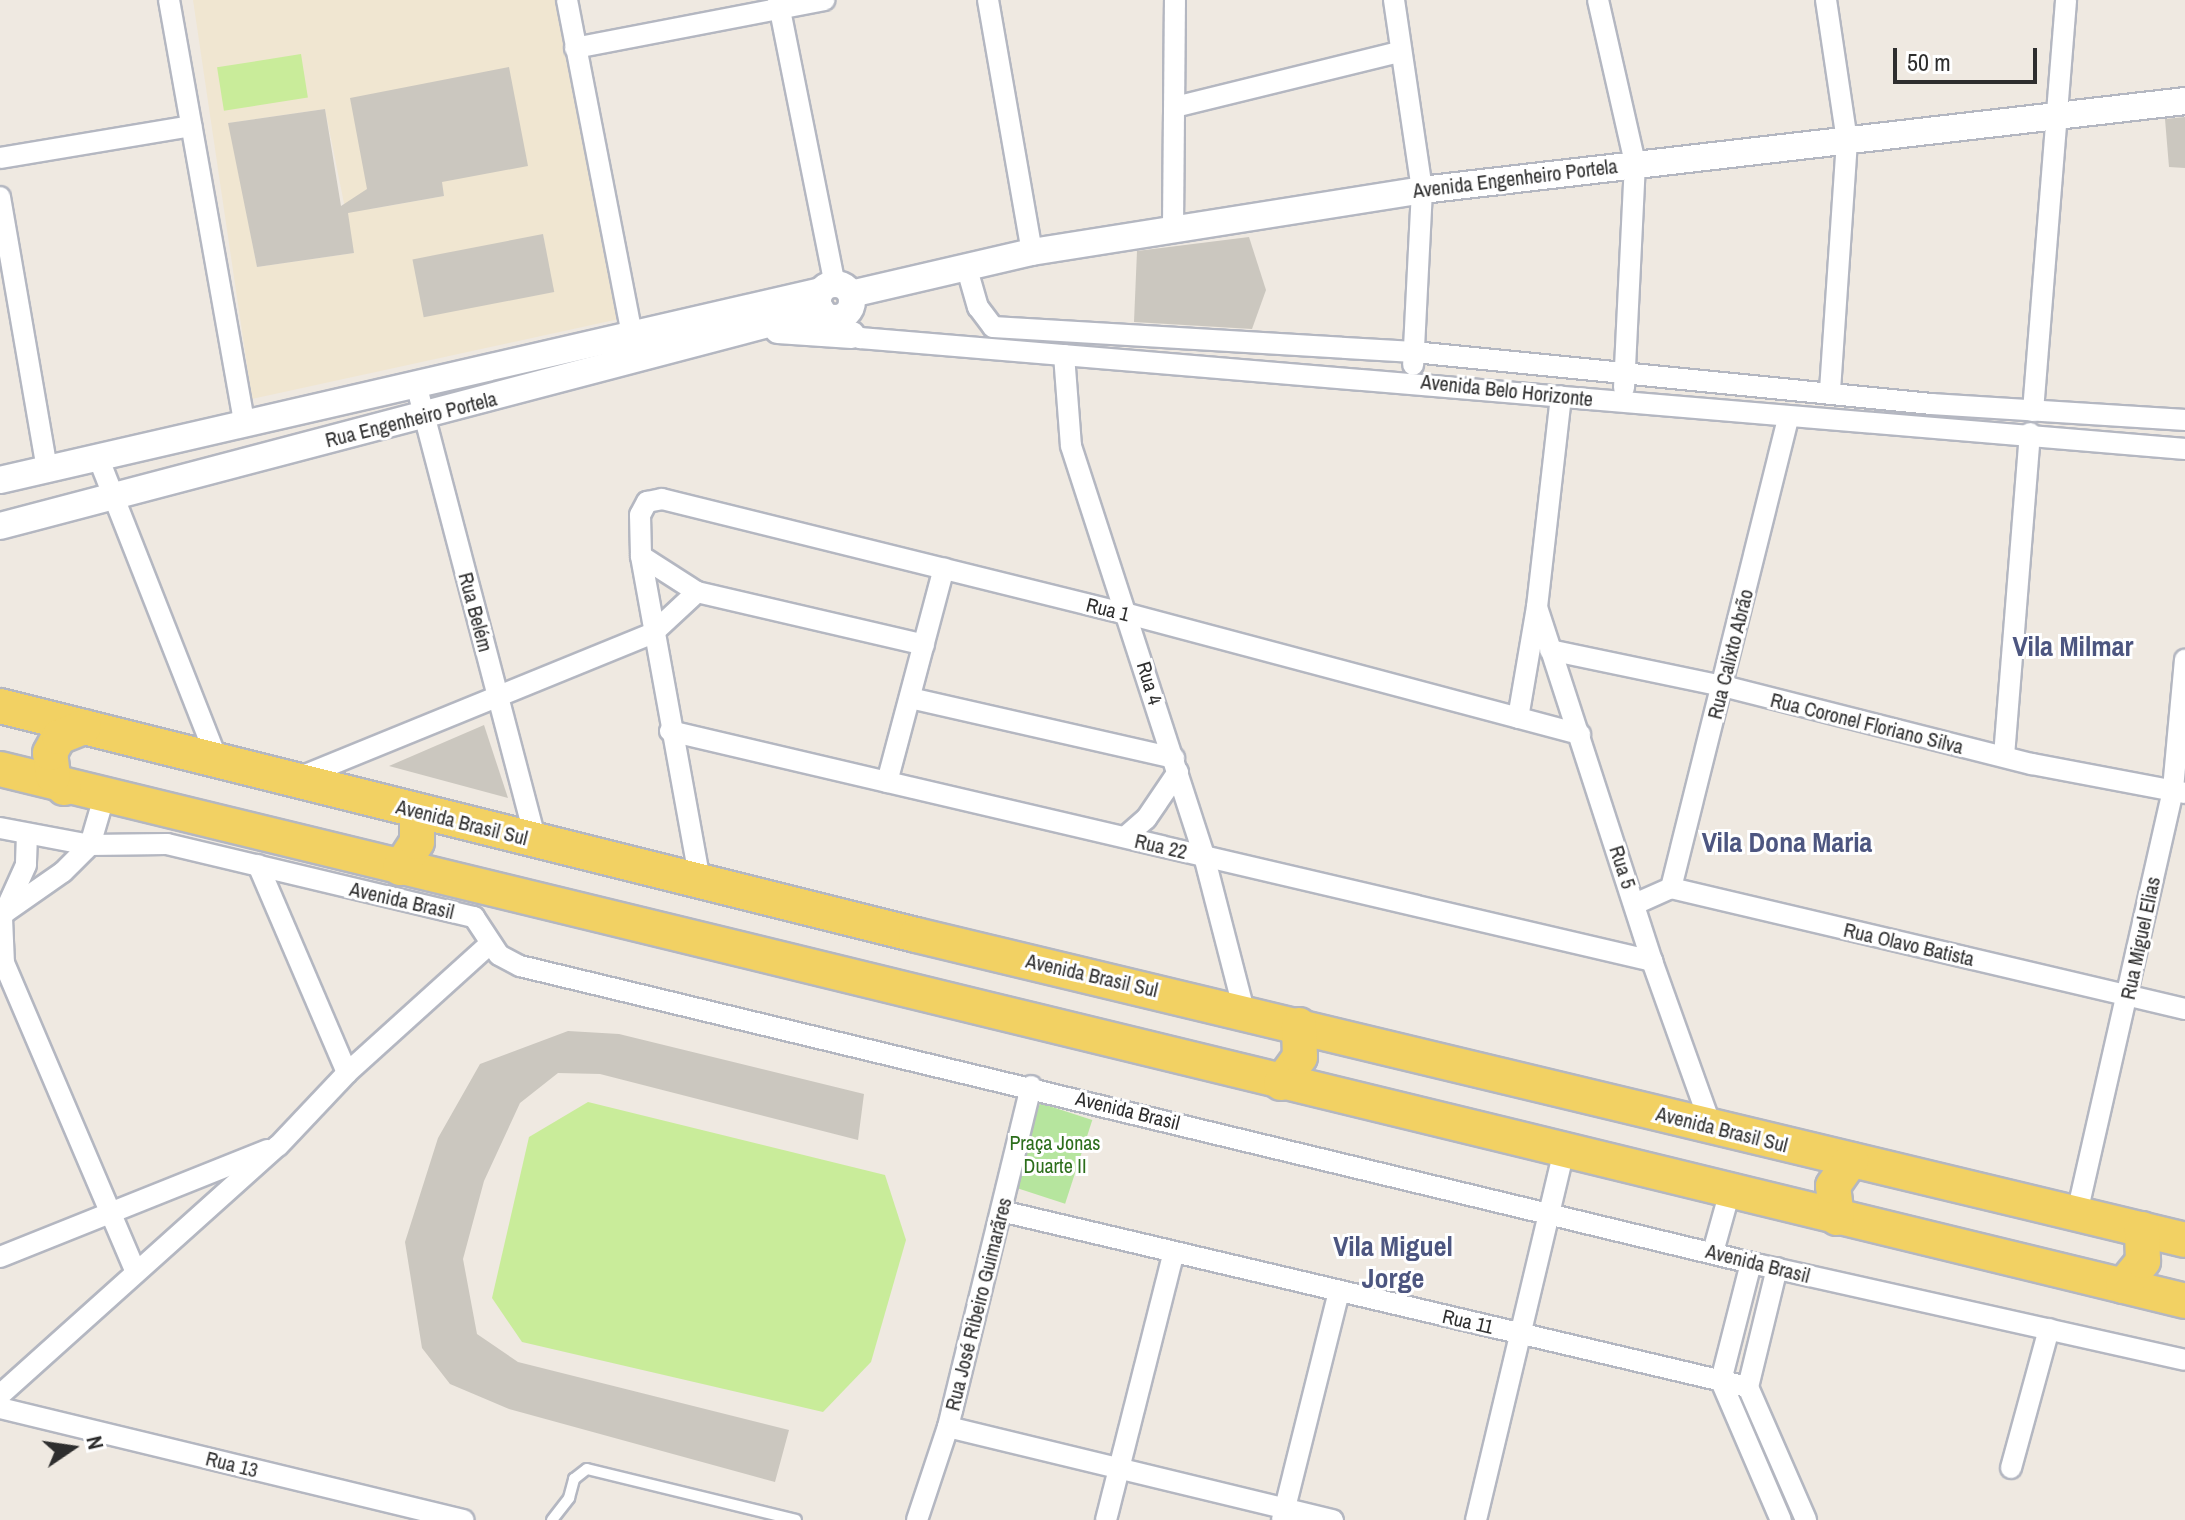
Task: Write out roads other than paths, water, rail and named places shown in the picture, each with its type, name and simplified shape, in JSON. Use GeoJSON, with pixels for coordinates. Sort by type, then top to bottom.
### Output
{"type":"FeatureCollection","features":[{"type":"Feature","properties":{"kind":"main road","name":"Avenida Brasil Sul"},"geometry":{"type":"LineString","coordinates":[[8,708],[916,935],[1244,1011],[2164,1235]]}},
{"type":"Feature","properties":{"kind":"main road"},"geometry":{"type":"LineString","coordinates":[[0,769],[23,760],[32,746],[28,721],[8,708]]}},
{"type":"Feature","properties":{"kind":"main road"},"geometry":{"type":"LineString","coordinates":[[64,788],[53,776],[50,753],[59,737],[84,727]]}},
{"type":"Feature","properties":{"kind":"main road"},"geometry":{"type":"LineString","coordinates":[[0,769],[64,788],[415,872],[480,903],[866,980],[2185,1301]]}},
{"type":"Feature","properties":{"kind":"main road"},"geometry":{"type":"LineString","coordinates":[[415,872],[431,845],[432,815]]}},
{"type":"Feature","properties":{"kind":"main road"},"geometry":{"type":"LineString","coordinates":[[866,980],[882,956],[881,926]]}},
{"type":"Feature","properties":{"kind":"main road"},"geometry":{"type":"LineString","coordinates":[[899,989],[899,959],[916,935]]}},
{"type":"Feature","properties":{"kind":"main road"},"geometry":{"type":"LineString","coordinates":[[1298,1086],[1299,1025]]}},
{"type":"Feature","properties":{"kind":"main road"},"geometry":{"type":"LineString","coordinates":[[1298,1086],[1315,1051],[1332,1033]]}},
{"type":"Feature","properties":{"kind":"main road"},"geometry":{"type":"LineString","coordinates":[[1800,1208],[1835,1156]]}},
{"type":"Feature","properties":{"kind":"main road"},"geometry":{"type":"LineString","coordinates":[[1835,1156],[1833,1186],[1837,1218]]}},
{"type":"Feature","properties":{"kind":"main road"},"geometry":{"type":"LineString","coordinates":[[2137,1290],[2153,1263],[2164,1235]]}},
{"type":"Feature","properties":{"kind":"street"},"geometry":{"type":"LineString","coordinates":[[169,0],[244,423]]}},
{"type":"Feature","properties":{"kind":"street"},"geometry":{"type":"LineString","coordinates":[[567,0],[632,334]]}},
{"type":"Feature","properties":{"kind":"street"},"geometry":{"type":"LineString","coordinates":[[575,48],[778,5],[824,0]]}},
{"type":"Feature","properties":{"kind":"street"},"geometry":{"type":"LineString","coordinates":[[988,0],[1032,252]]}},
{"type":"Feature","properties":{"kind":"street"},"geometry":{"type":"LineString","coordinates":[[1173,226],[1175,0]]}},
{"type":"Feature","properties":{"kind":"street"},"geometry":{"type":"LineString","coordinates":[[1394,0],[1399,52],[1422,190],[1412,381]]}},
{"type":"Feature","properties":{"kind":"street"},"geometry":{"type":"LineString","coordinates":[[1598,0],[1635,163],[1624,401]]}},
{"type":"Feature","properties":{"kind":"street"},"geometry":{"type":"LineString","coordinates":[[1826,0],[1847,141],[1830,393]]}},
{"type":"Feature","properties":{"kind":"street"},"geometry":{"type":"LineString","coordinates":[[2033,411],[2066,0]]}},
{"type":"Feature","properties":{"kind":"street"},"geometry":{"type":"LineString","coordinates":[[763,329],[836,305],[778,5]]}},
{"type":"Feature","properties":{"kind":"street"},"geometry":{"type":"LineString","coordinates":[[1175,107],[1399,52]]}},
{"type":"Feature","properties":{"kind":"street","name":"Avenida Engenheiro Portela"},"geometry":{"type":"LineString","coordinates":[[836,305],[1032,252],[1173,226],[1635,163],[2055,120],[2185,101]]}},
{"type":"Feature","properties":{"kind":"street"},"geometry":{"type":"LineString","coordinates":[[0,158],[191,126]]}},
{"type":"Feature","properties":{"kind":"street"},"geometry":{"type":"LineString","coordinates":[[0,197],[47,469]]}},
{"type":"Feature","properties":{"kind":"street","name":"Avenida Belo Horizonte"},"geometry":{"type":"LineString","coordinates":[[967,269],[978,307],[993,327],[1414,352],[1624,377],[1931,404],[2185,420]]}},
{"type":"Feature","properties":{"kind":"street","name":"Rua Engenheiro Portela"},"geometry":{"type":"LineString","coordinates":[[0,526],[763,329],[836,305]]}},
{"type":"Feature","properties":{"kind":"street","name":"Rua Engenheiro Portela"},"geometry":{"type":"LineString","coordinates":[[0,480],[632,334],[836,305]]}},
{"type":"Feature","properties":{"kind":"street","name":"Avenida Belo Horizonte"},"geometry":{"type":"LineString","coordinates":[[836,305],[1064,355],[1412,381],[1788,419],[2030,433],[2185,449]]}},
{"type":"Feature","properties":{"kind":"street","name":"Rua 4"},"geometry":{"type":"LineString","coordinates":[[1064,355],[1071,446],[1204,856],[1244,1011]]}},
{"type":"Feature","properties":{"kind":"street","name":"Rua Belém"},"geometry":{"type":"LineString","coordinates":[[416,384],[536,840]]}},
{"type":"Feature","properties":{"kind":"street","name":"Rua 5"},"geometry":{"type":"LineString","coordinates":[[1518,718],[1537,607],[1561,396]]}},
{"type":"Feature","properties":{"kind":"street"},"geometry":{"type":"LineString","coordinates":[[1929,426],[1931,404]]}},
{"type":"Feature","properties":{"kind":"street"},"geometry":{"type":"LineString","coordinates":[[2112,442],[2113,417]]}},
{"type":"Feature","properties":{"kind":"street","name":"Rua Calixto Abrão"},"geometry":{"type":"LineString","coordinates":[[1671,888],[1788,419]]}},
{"type":"Feature","properties":{"kind":"street"},"geometry":{"type":"LineString","coordinates":[[2004,756],[2030,433]]}},
{"type":"Feature","properties":{"kind":"street"},"geometry":{"type":"LineString","coordinates":[[98,457],[218,761]]}},
{"type":"Feature","properties":{"kind":"street","name":"Rua 1"},"geometry":{"type":"LineString","coordinates":[[641,556],[640,515],[647,502],[662,499],[1128,614],[1580,734]]}},
{"type":"Feature","properties":{"kind":"street"},"geometry":{"type":"LineString","coordinates":[[641,556],[697,592],[924,645]]}},
{"type":"Feature","properties":{"kind":"street"},"geometry":{"type":"LineString","coordinates":[[641,556],[670,731],[700,881]]}},
{"type":"Feature","properties":{"kind":"street"},"geometry":{"type":"LineString","coordinates":[[887,782],[944,568]]}},
{"type":"Feature","properties":{"kind":"street"},"geometry":{"type":"LineString","coordinates":[[294,780],[653,633],[697,592]]}},
{"type":"Feature","properties":{"kind":"street","name":"Rua 5"},"geometry":{"type":"LineString","coordinates":[[1537,607],[1652,961],[1711,1126]]}},
{"type":"Feature","properties":{"kind":"street","name":"Rua Coronel Floriano Silva"},"geometry":{"type":"LineString","coordinates":[[1550,650],[1723,686],[2004,756],[2179,791]]}},
{"type":"Feature","properties":{"kind":"street","name":"Rua Miguel Elias"},"geometry":{"type":"LineString","coordinates":[[2077,1213],[2127,995],[2179,791],[2185,660]]}},
{"type":"Feature","properties":{"kind":"street"},"geometry":{"type":"LineString","coordinates":[[910,698],[1176,765],[1146,819],[1125,837]]}},
{"type":"Feature","properties":{"kind":"street","name":"Rua 22"},"geometry":{"type":"LineString","coordinates":[[670,731],[1652,961]]}},
{"type":"Feature","properties":{"kind":"street"},"geometry":{"type":"LineString","coordinates":[[2,918],[90,845],[104,797]]}},
{"type":"Feature","properties":{"kind":"street","name":"Avenida Brasil"},"geometry":{"type":"LineString","coordinates":[[0,828],[90,845],[167,844],[258,865],[480,903],[490,944],[520,966],[1031,1086],[1751,1263],[2185,1360]]}},
{"type":"Feature","properties":{"kind":"street"},"geometry":{"type":"LineString","coordinates":[[27,834],[26,865],[2,918],[3,973],[136,1272]]}},
{"type":"Feature","properties":{"kind":"street"},"geometry":{"type":"LineString","coordinates":[[258,865],[347,1073]]}},
{"type":"Feature","properties":{"kind":"street"},"geometry":{"type":"LineString","coordinates":[[1635,904],[1671,888]]}},
{"type":"Feature","properties":{"kind":"street","name":"Rua Olavo Batista"},"geometry":{"type":"LineString","coordinates":[[1671,888],[2185,1009]]}},
{"type":"Feature","properties":{"kind":"street"},"geometry":{"type":"LineString","coordinates":[[0,1395],[278,1146],[347,1073],[490,944]]}},
{"type":"Feature","properties":{"kind":"street","name":"Rua José Ribeiro Guimarãres"},"geometry":{"type":"LineString","coordinates":[[917,1520],[948,1427],[1031,1086]]}},
{"type":"Feature","properties":{"kind":"street"},"geometry":{"type":"LineString","coordinates":[[0,1257],[108,1211],[278,1146]]}},
{"type":"Feature","properties":{"kind":"street"},"geometry":{"type":"LineString","coordinates":[[1476,1520],[1564,1152]]}},
{"type":"Feature","properties":{"kind":"street"},"geometry":{"type":"LineString","coordinates":[[1713,1252],[1730,1191]]}},
{"type":"Feature","properties":{"kind":"street","name":"Rua 11"},"geometry":{"type":"LineString","coordinates":[[1001,1211],[1748,1387]]}},
{"type":"Feature","properties":{"kind":"street"},"geometry":{"type":"LineString","coordinates":[[1106,1520],[1174,1252]]}},
{"type":"Feature","properties":{"kind":"street"},"geometry":{"type":"LineString","coordinates":[[1751,1263],[1721,1381],[1781,1520]]}},
{"type":"Feature","properties":{"kind":"street"},"geometry":{"type":"LineString","coordinates":[[1777,1268],[1748,1387],[1806,1520]]}},
{"type":"Feature","properties":{"kind":"street"},"geometry":{"type":"LineString","coordinates":[[1283,1514],[1339,1291]]}},
{"type":"Feature","properties":{"kind":"street"},"geometry":{"type":"LineString","coordinates":[[2011,1468],[2049,1329]]}},
{"type":"Feature","properties":{"kind":"street","name":"Rua 13"},"geometry":{"type":"LineString","coordinates":[[0,1408],[464,1520]]}},
{"type":"Feature","properties":{"kind":"street"},"geometry":{"type":"LineString","coordinates":[[948,1427],[1119,1468],[1283,1514],[1333,1520]]}},
{"type":"Feature","properties":{"kind":"lane"},"geometry":{"type":"LineString","coordinates":[[552,1520],[569,1498],[574,1479],[587,1469],[796,1520]]}},
{"type":"Feature","properties":{"kind":"district","name":"Vila Milmar"},"geometry":{"type":"Point","coordinates":[2073,646]}},
{"type":"Feature","properties":{"kind":"district","name":"Vila Dona Maria"},"geometry":{"type":"Point","coordinates":[1787,842]}},
{"type":"Feature","properties":{"kind":"district","name":"Vila Miguel Jorge"},"geometry":{"type":"Point","coordinates":[1393,1262]}},
{"type":"Feature","properties":{"kind":"park label","name":"Praça Jonas Duarte II"},"geometry":{"type":"Point","coordinates":[1055,1154]}}]}
